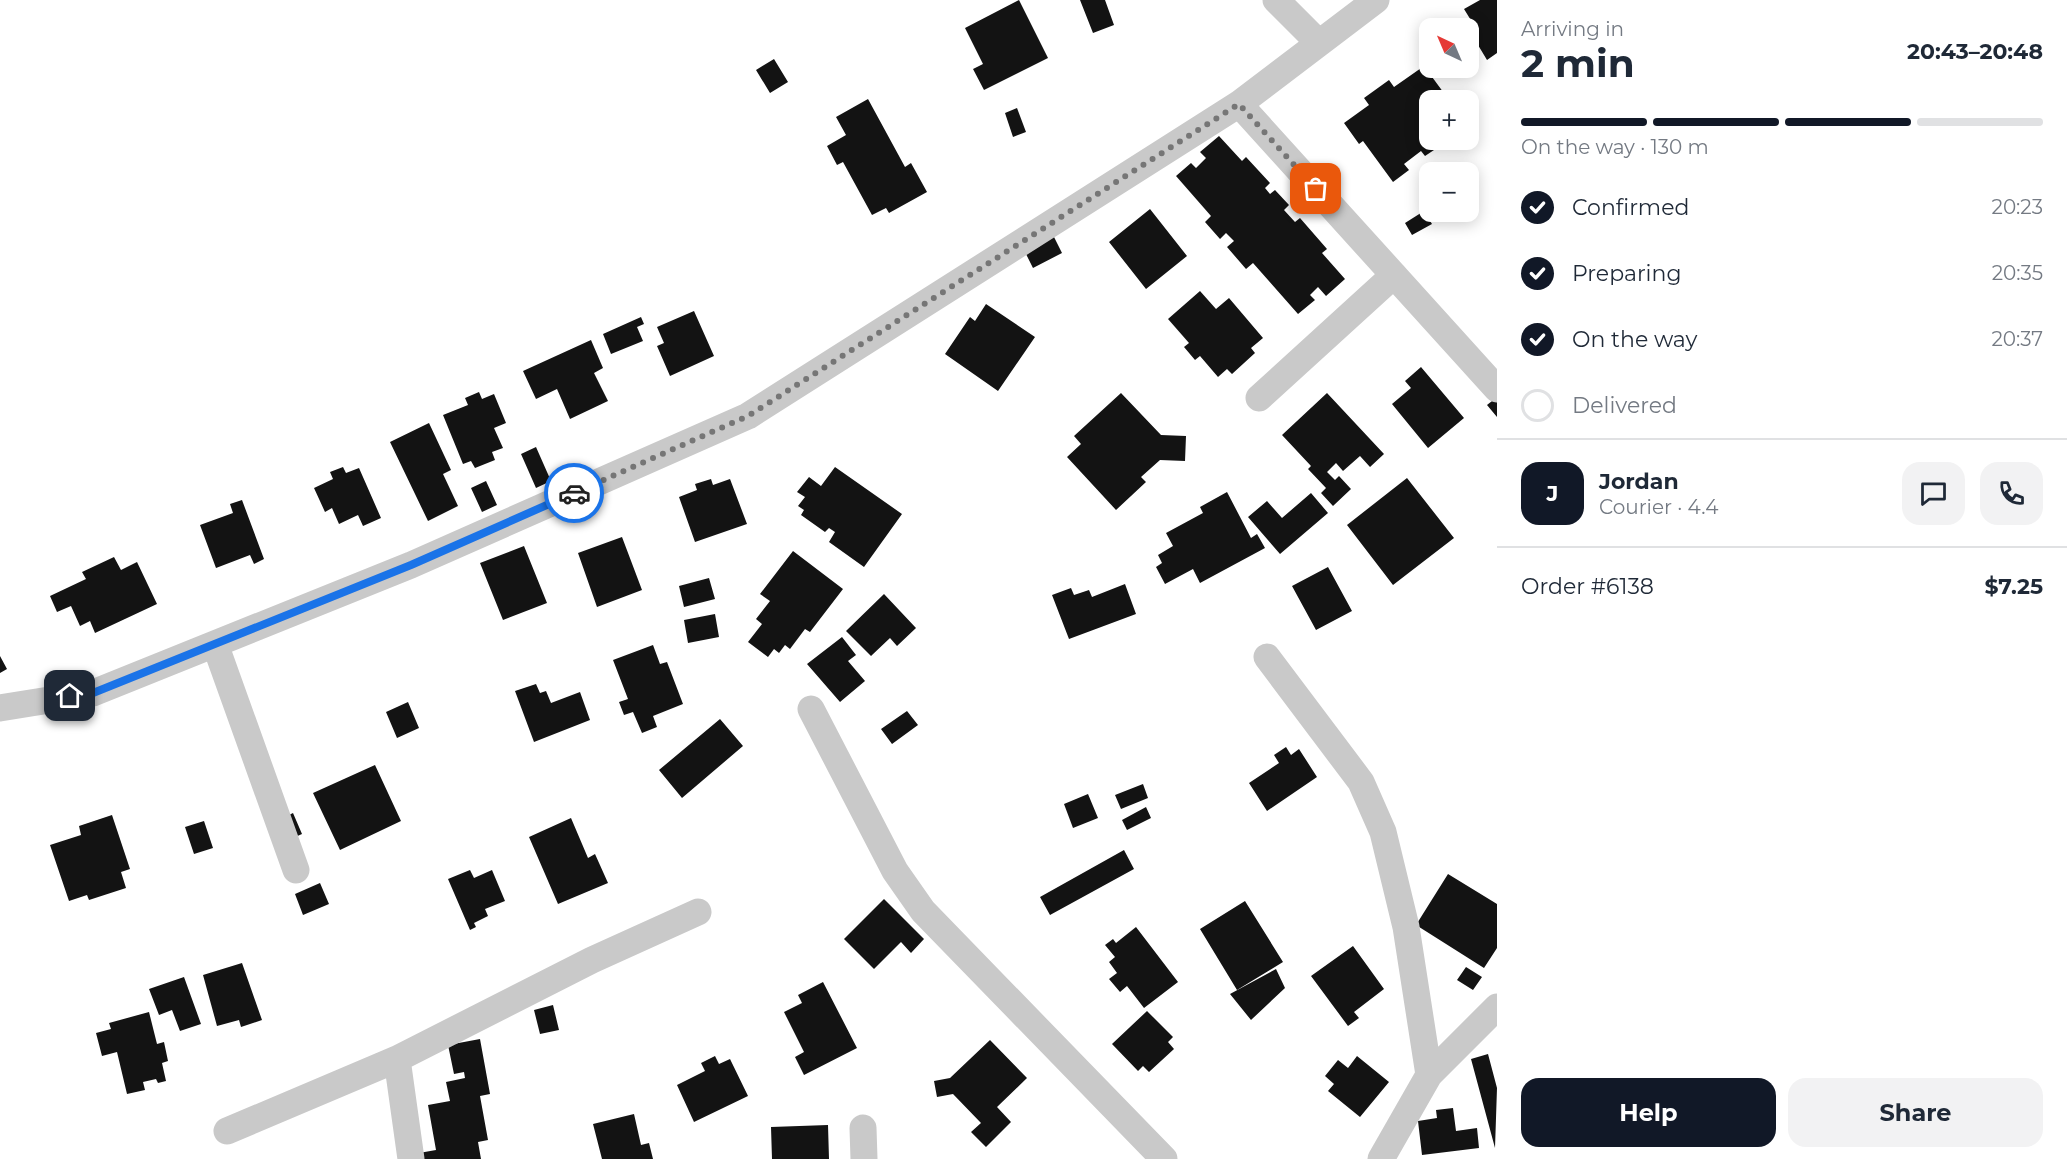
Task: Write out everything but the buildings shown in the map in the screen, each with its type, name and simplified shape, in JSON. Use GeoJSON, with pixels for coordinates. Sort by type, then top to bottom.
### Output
{"type":"FeatureCollection","features":[{"type":"Feature","properties":{"kind":"street"},"geometry":{"type":"LineString","coordinates":[[1276,0],[1319,43]]}},
{"type":"Feature","properties":{"kind":"street"},"geometry":{"type":"LineString","coordinates":[[0,708],[93,693],[411,565],[748,416],[1239,104],[1376,0]]}},
{"type":"Feature","properties":{"kind":"street"},"geometry":{"type":"LineString","coordinates":[[1239,104],[1497,389]]}},
{"type":"Feature","properties":{"kind":"street"},"geometry":{"type":"LineString","coordinates":[[1259,398],[1394,275]]}},
{"type":"Feature","properties":{"kind":"street"},"geometry":{"type":"LineString","coordinates":[[215,644],[296,870]]}},
{"type":"Feature","properties":{"kind":"street"},"geometry":{"type":"LineString","coordinates":[[1267,657],[1362,782],[1383,832],[1406,927],[1429,1076]]}},
{"type":"Feature","properties":{"kind":"street"},"geometry":{"type":"LineString","coordinates":[[811,708],[896,871],[923,911],[1164,1159]]}},
{"type":"Feature","properties":{"kind":"street"},"geometry":{"type":"LineString","coordinates":[[227,1131],[397,1059],[592,960],[698,912]]}},
{"type":"Feature","properties":{"kind":"street"},"geometry":{"type":"LineString","coordinates":[[1381,1159],[1429,1076],[1497,1007]]}},
{"type":"Feature","properties":{"kind":"street"},"geometry":{"type":"LineString","coordinates":[[397,1059],[411,1159]]}},
{"type":"Feature","properties":{"kind":"street"},"geometry":{"type":"LineString","coordinates":[[863,1128],[864,1159]]}},
{"type":"Feature","properties":{"kind":"way so far"},"geometry":{"type":"LineString","coordinates":[[574,493],[748,416],[1239,104],[1316,189]]}},
{"type":"Feature","properties":{"kind":"route"},"geometry":{"type":"LineString","coordinates":[[70,696],[93,693],[389,574],[574,493]]}}]}
